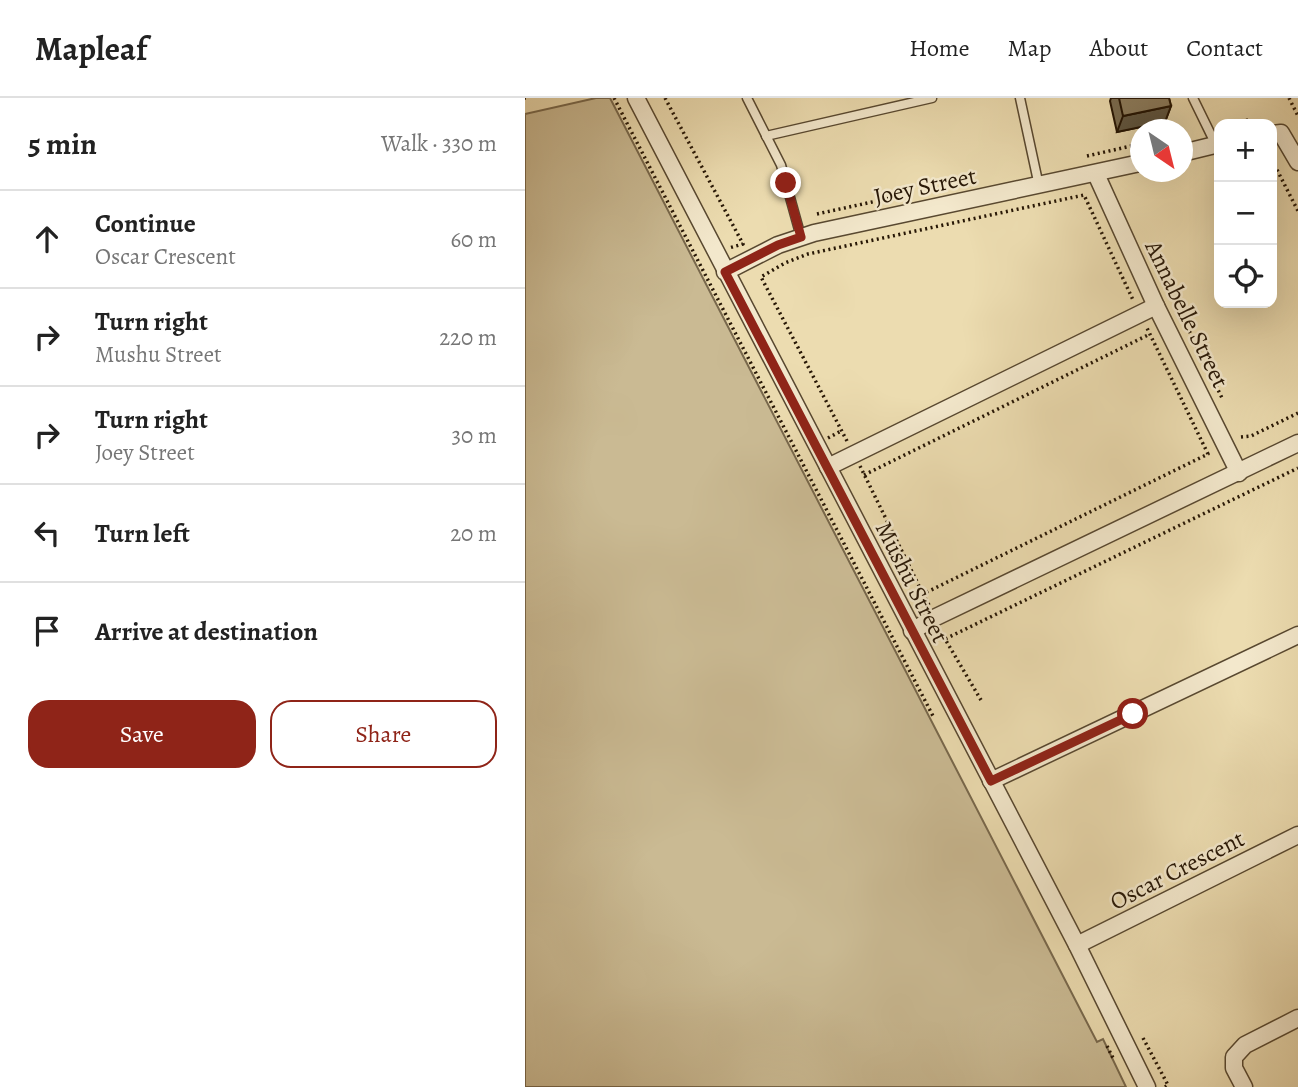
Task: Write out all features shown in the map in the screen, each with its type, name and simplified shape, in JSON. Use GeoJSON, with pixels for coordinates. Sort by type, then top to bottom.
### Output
{"type":"FeatureCollection","features":[{"type":"Feature","properties":{"kind":"street","name":"Mushu Street"},"geometry":{"type":"LineString","coordinates":[[636,98],[1077,945],[1147,1087]]}},
{"type":"Feature","properties":{"kind":"street"},"geometry":{"type":"LineString","coordinates":[[1277,133],[1281,133],[1298,162]]}},
{"type":"Feature","properties":{"kind":"street"},"geometry":{"type":"LineString","coordinates":[[1193,150],[1214,146]]}},
{"type":"Feature","properties":{"kind":"street","name":"Joey Street"},"geometry":{"type":"LineString","coordinates":[[725,272],[778,245],[801,237],[1130,166]]}},
{"type":"Feature","properties":{"kind":"street","name":"Annabelle Street"},"geometry":{"type":"LineString","coordinates":[[1096,174],[1156,306],[1239,473]]}},
{"type":"Feature","properties":{"kind":"street"},"geometry":{"type":"LineString","coordinates":[[828,467],[1156,306]]}},
{"type":"Feature","properties":{"kind":"street"},"geometry":{"type":"LineString","coordinates":[[912,631],[1298,443]]}},
{"type":"Feature","properties":{"kind":"street"},"geometry":{"type":"LineString","coordinates":[[991,781],[1298,635]]}},
{"type":"Feature","properties":{"kind":"street","name":"Oscar Crescent"},"geometry":{"type":"LineString","coordinates":[[1077,945],[1298,835]]}},
{"type":"Feature","properties":{"kind":"street"},"geometry":{"type":"LineString","coordinates":[[1244,1087],[1234,1068],[1234,1057],[1245,1045],[1298,1018]]}},
{"type":"Feature","properties":{"kind":"lane"},"geometry":{"type":"LineString","coordinates":[[747,98],[781,165],[801,237]]}},
{"type":"Feature","properties":{"kind":"lane"},"geometry":{"type":"LineString","coordinates":[[766,136],[932,98]]}},
{"type":"Feature","properties":{"kind":"lane"},"geometry":{"type":"LineString","coordinates":[[1020,98],[1039,186]]}},
{"type":"Feature","properties":{"kind":"lane"},"geometry":{"type":"LineString","coordinates":[[1193,98],[1214,139]]}},
{"type":"Feature","properties":{"kind":"path"},"geometry":{"type":"LineString","coordinates":[[614,98],[934,718]]}},
{"type":"Feature","properties":{"kind":"path"},"geometry":{"type":"LineString","coordinates":[[665,98],[743,244]]}},
{"type":"Feature","properties":{"kind":"path"},"geometry":{"type":"LineString","coordinates":[[1289,98],[1298,116]]}},
{"type":"Feature","properties":{"kind":"path"},"geometry":{"type":"LineString","coordinates":[[1277,170],[1298,211]]}},
{"type":"Feature","properties":{"kind":"path"},"geometry":{"type":"LineString","coordinates":[[1155,262],[1223,400]]}},
{"type":"Feature","properties":{"kind":"path"},"geometry":{"type":"LineString","coordinates":[[865,475],[1150,334]]}},
{"type":"Feature","properties":{"kind":"path"},"geometry":{"type":"LineString","coordinates":[[1241,438],[1251,436],[1298,413]]}},
{"type":"Feature","properties":{"kind":"path"},"geometry":{"type":"LineString","coordinates":[[981,700],[945,639],[1298,468]]}},
{"type":"Feature","properties":{"kind":"path"},"geometry":{"type":"LineString","coordinates":[[1138,1029],[1167,1086]]}},
{"type":"Feature","properties":{"kind":"shaded area"},"geometry":{"type":"Polygon","coordinates":[[[596,98],[610,98],[1097,1042],[1103,1039],[1126,1087],[525,1087],[525,114],[596,98]]]}},
{"type":"Feature","properties":{"kind":"building"},"geometry":{"type":"Polygon","coordinates":[[[1119,98],[1169,98],[1171,106],[1123,116],[1119,98]]]}},
{"type":"Feature","properties":{"kind":"route"},"geometry":{"type":"LineString","coordinates":[[786,183],[801,237],[778,245],[725,272],[991,781],[1133,714]]}}]}
